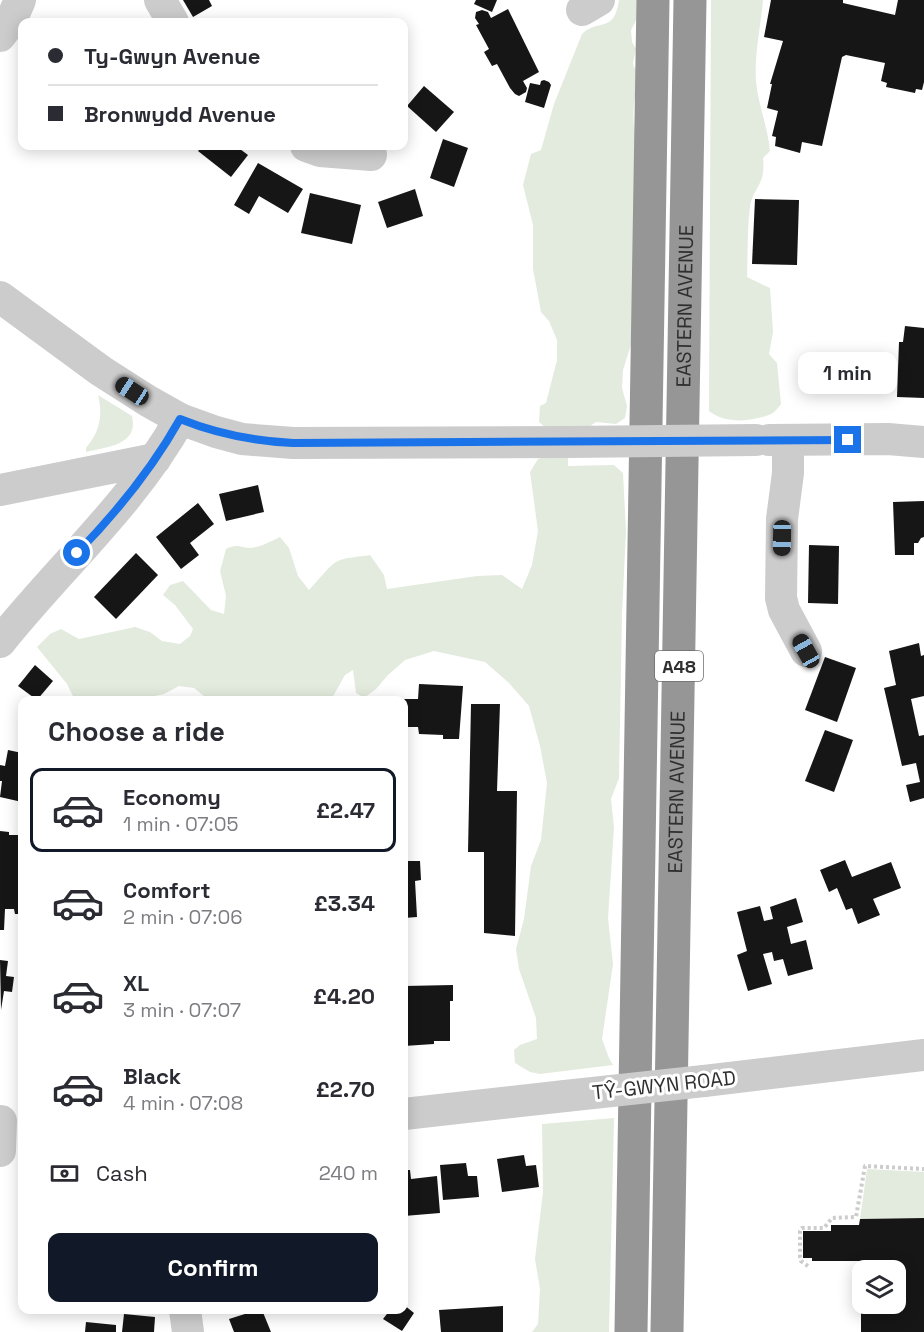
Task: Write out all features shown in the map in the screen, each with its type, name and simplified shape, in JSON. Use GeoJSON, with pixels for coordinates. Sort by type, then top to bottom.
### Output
{"type":"FeatureCollection","features":[{"type":"Feature","properties":{"kind":"highway","name":"EASTERN AVENUE"},"geometry":{"type":"LineString","coordinates":[[631,1332],[653,0]]}},
{"type":"Feature","properties":{"kind":"highway","name":"EASTERN AVENUE"},"geometry":{"type":"LineString","coordinates":[[667,1332],[690,0]]}},
{"type":"Feature","properties":{"kind":"street"},"geometry":{"type":"LineString","coordinates":[[0,5],[6,0]]}},
{"type":"Feature","properties":{"kind":"street"},"geometry":{"type":"LineString","coordinates":[[0,36],[10,23],[20,0]]}},
{"type":"Feature","properties":{"kind":"street"},"geometry":{"type":"LineString","coordinates":[[160,0],[171,18]]}},
{"type":"Feature","properties":{"kind":"street"},"geometry":{"type":"LineString","coordinates":[[317,150],[371,155]]}},
{"type":"Feature","properties":{"kind":"street"},"geometry":{"type":"LineString","coordinates":[[0,297],[101,371],[180,419],[216,432],[267,442],[376,444],[888,439],[924,442]]}},
{"type":"Feature","properties":{"kind":"street"},"geometry":{"type":"LineString","coordinates":[[0,642],[62,569],[122,505],[180,419]]}},
{"type":"Feature","properties":{"kind":"street"},"geometry":{"type":"LineString","coordinates":[[788,440],[788,473],[782,519],[781,598],[784,610],[806,651]]}},
{"type":"Feature","properties":{"kind":"street"},"geometry":{"type":"LineString","coordinates":[[0,490],[155,459]]}},
{"type":"Feature","properties":{"kind":"street","name":"TŶ-GWYN ROAD"},"geometry":{"type":"LineString","coordinates":[[408,1114],[924,1055]]}},
{"type":"Feature","properties":{"kind":"street"},"geometry":{"type":"LineString","coordinates":[[0,1151],[8,1121]]}},
{"type":"Feature","properties":{"kind":"street"},"geometry":{"type":"LineString","coordinates":[[186,1314],[189,1332]]}},
{"type":"Feature","properties":{"kind":"path"},"geometry":{"type":"LineString","coordinates":[[808,1266],[801,1261],[800,1257],[800,1231],[802,1228],[825,1228],[832,1218],[856,1217],[865,1166],[924,1169]]}},
{"type":"Feature","properties":{"kind":"shaded area"},"geometry":{"type":"Polygon","coordinates":[[[619,0],[639,0],[641,11],[631,30],[632,42],[636,49],[633,63],[639,71],[634,112],[636,136],[634,335],[623,370],[622,388],[627,406],[625,418],[616,424],[596,422],[583,431],[554,435],[539,422],[540,406],[546,403],[557,360],[557,340],[549,321],[541,312],[533,269],[533,225],[523,185],[531,154],[541,150],[554,104],[582,34],[588,29],[610,21],[617,11],[619,0]]]}},
{"type":"Feature","properties":{"kind":"shaded area"},"geometry":{"type":"Polygon","coordinates":[[[711,0],[763,0],[756,81],[770,151],[763,158],[763,175],[750,207],[747,277],[770,288],[773,332],[769,354],[777,363],[781,404],[771,414],[747,420],[731,420],[709,411],[711,0]]]}},
{"type":"Feature","properties":{"kind":"shaded area"},"geometry":{"type":"Polygon","coordinates":[[[98,395],[132,416],[133,426],[131,433],[120,443],[86,452],[99,423],[98,395]]]}},
{"type":"Feature","properties":{"kind":"shaded area"},"geometry":{"type":"Polygon","coordinates":[[[552,455],[568,455],[568,466],[614,465],[623,473],[626,531],[619,778],[611,799],[614,827],[608,918],[613,964],[602,1039],[613,1065],[540,1074],[530,1072],[515,1063],[514,1050],[520,1045],[537,1039],[536,1018],[519,969],[516,949],[524,919],[531,866],[541,840],[547,783],[529,706],[509,683],[485,662],[434,651],[405,660],[367,696],[356,693],[353,670],[345,675],[333,696],[204,696],[194,688],[179,686],[154,696],[73,696],[67,684],[37,647],[50,634],[61,629],[79,639],[135,627],[150,632],[162,641],[180,644],[190,636],[193,629],[175,605],[163,595],[170,585],[183,581],[211,610],[224,614],[226,596],[220,571],[226,549],[236,546],[255,547],[280,537],[289,548],[298,576],[309,590],[336,562],[370,555],[384,575],[387,589],[477,576],[502,575],[522,589],[532,565],[538,531],[530,472],[538,459],[552,455]]]}},
{"type":"Feature","properties":{"kind":"shaded area"},"geometry":{"type":"Polygon","coordinates":[[[614,1118],[609,1332],[532,1332],[538,1324],[540,1289],[535,1259],[543,1192],[542,1124],[614,1118]]]}},
{"type":"Feature","properties":{"kind":"shaded area"},"geometry":{"type":"Polygon","coordinates":[[[867,1169],[924,1172],[924,1218],[860,1219],[867,1169]]]}},
{"type":"Feature","properties":{"kind":"building"},"geometry":{"type":"Polygon","coordinates":[[[183,0],[209,0],[212,6],[193,17],[183,0]]]}},
{"type":"Feature","properties":{"kind":"building"},"geometry":{"type":"Polygon","coordinates":[[[476,0],[497,0],[492,12],[474,4],[476,0]]]}},
{"type":"Feature","properties":{"kind":"building"},"geometry":{"type":"Polygon","coordinates":[[[771,0],[843,0],[843,3],[895,15],[898,0],[924,0],[924,82],[922,90],[916,89],[915,93],[886,87],[887,83],[881,81],[885,63],[846,55],[842,57],[822,146],[802,142],[800,153],[775,146],[776,137],[772,136],[778,111],[767,108],[772,84],[770,84],[783,41],[764,37],[771,0]]]}},
{"type":"Feature","properties":{"kind":"building"},"geometry":{"type":"Polygon","coordinates":[[[508,9],[539,72],[523,81],[527,88],[526,92],[519,96],[510,88],[497,64],[492,66],[484,52],[489,49],[476,25],[479,24],[475,18],[476,12],[482,10],[488,12],[491,18],[508,9]]]}},
{"type":"Feature","properties":{"kind":"building"},"geometry":{"type":"Polygon","coordinates":[[[544,80],[551,85],[544,108],[525,102],[530,83],[540,85],[544,80]]]}},
{"type":"Feature","properties":{"kind":"building"},"geometry":{"type":"Polygon","coordinates":[[[424,86],[454,112],[436,132],[408,105],[424,86]]]}},
{"type":"Feature","properties":{"kind":"building"},"geometry":{"type":"Polygon","coordinates":[[[443,139],[468,148],[454,187],[430,178],[443,139]]]}},
{"type":"Feature","properties":{"kind":"building"},"geometry":{"type":"Polygon","coordinates":[[[241,150],[248,155],[231,177],[198,151],[241,150]]]}},
{"type":"Feature","properties":{"kind":"building"},"geometry":{"type":"Polygon","coordinates":[[[258,163],[303,189],[288,213],[259,196],[249,214],[234,205],[258,163]]]}},
{"type":"Feature","properties":{"kind":"building"},"geometry":{"type":"Polygon","coordinates":[[[415,189],[423,216],[387,228],[378,202],[415,189]]]}},
{"type":"Feature","properties":{"kind":"building"},"geometry":{"type":"Polygon","coordinates":[[[310,193],[361,205],[352,244],[301,233],[310,193]]]}},
{"type":"Feature","properties":{"kind":"building"},"geometry":{"type":"Polygon","coordinates":[[[755,199],[799,200],[797,265],[752,264],[755,199]]]}},
{"type":"Feature","properties":{"kind":"building"},"geometry":{"type":"Polygon","coordinates":[[[905,326],[924,328],[924,398],[897,397],[899,342],[903,342],[905,326]]]}},
{"type":"Feature","properties":{"kind":"building"},"geometry":{"type":"Polygon","coordinates":[[[258,485],[264,512],[226,521],[219,494],[258,485]]]}},
{"type":"Feature","properties":{"kind":"building"},"geometry":{"type":"Polygon","coordinates":[[[924,501],[924,537],[918,543],[914,543],[914,555],[895,555],[893,502],[924,501]]]}},
{"type":"Feature","properties":{"kind":"building"},"geometry":{"type":"Polygon","coordinates":[[[198,503],[214,524],[190,543],[199,555],[181,569],[156,537],[198,503]]]}},
{"type":"Feature","properties":{"kind":"building"},"geometry":{"type":"Polygon","coordinates":[[[809,545],[839,546],[838,604],[808,603],[809,545]]]}},
{"type":"Feature","properties":{"kind":"building"},"geometry":{"type":"Polygon","coordinates":[[[136,553],[158,575],[116,619],[94,597],[136,553]]]}},
{"type":"Feature","properties":{"kind":"building"},"geometry":{"type":"Polygon","coordinates":[[[919,643],[921,656],[924,655],[924,696],[911,699],[919,736],[924,735],[924,798],[910,802],[906,785],[920,782],[916,763],[902,766],[884,688],[896,685],[889,651],[919,643]]]}},
{"type":"Feature","properties":{"kind":"building"},"geometry":{"type":"Polygon","coordinates":[[[825,657],[856,668],[837,722],[805,710],[825,657]]]}},
{"type":"Feature","properties":{"kind":"building"},"geometry":{"type":"Polygon","coordinates":[[[35,665],[53,681],[40,696],[32,696],[18,686],[35,665]]]}},
{"type":"Feature","properties":{"kind":"building"},"geometry":{"type":"Polygon","coordinates":[[[419,684],[463,686],[459,739],[443,739],[443,735],[419,734],[418,727],[408,727],[408,699],[418,699],[419,684]]]}},
{"type":"Feature","properties":{"kind":"building"},"geometry":{"type":"Polygon","coordinates":[[[471,704],[500,704],[497,791],[517,791],[515,936],[484,933],[484,852],[468,852],[471,704]]]}},
{"type":"Feature","properties":{"kind":"building"},"geometry":{"type":"Polygon","coordinates":[[[825,730],[853,740],[834,792],[805,781],[825,730]]]}},
{"type":"Feature","properties":{"kind":"building"},"geometry":{"type":"Polygon","coordinates":[[[8,750],[18,752],[18,801],[0,797],[2,781],[0,781],[0,765],[5,766],[8,750]]]}},
{"type":"Feature","properties":{"kind":"building"},"geometry":{"type":"Polygon","coordinates":[[[0,831],[9,832],[9,835],[18,835],[18,914],[15,914],[14,909],[5,909],[4,930],[0,930],[0,831]]]}},
{"type":"Feature","properties":{"kind":"building"},"geometry":{"type":"Polygon","coordinates":[[[845,860],[852,877],[891,862],[901,888],[873,899],[880,915],[858,924],[852,908],[846,910],[837,888],[829,892],[820,870],[845,860]]]}},
{"type":"Feature","properties":{"kind":"building"},"geometry":{"type":"Polygon","coordinates":[[[408,861],[420,861],[421,880],[415,881],[417,917],[408,918],[408,861]]]}},
{"type":"Feature","properties":{"kind":"building"},"geometry":{"type":"Polygon","coordinates":[[[796,898],[803,922],[787,927],[791,944],[806,940],[813,969],[788,976],[783,959],[774,961],[772,952],[763,954],[772,984],[748,991],[737,955],[747,951],[737,912],[760,906],[764,921],[773,919],[770,907],[796,898]]]}},
{"type":"Feature","properties":{"kind":"building"},"geometry":{"type":"Polygon","coordinates":[[[0,960],[8,961],[6,976],[14,977],[12,992],[4,991],[1,1010],[0,960]]]}},
{"type":"Feature","properties":{"kind":"building"},"geometry":{"type":"Polygon","coordinates":[[[453,985],[453,1001],[450,1001],[450,1041],[408,1046],[408,986],[453,985]]]}},
{"type":"Feature","properties":{"kind":"building"},"geometry":{"type":"Polygon","coordinates":[[[524,1155],[526,1166],[536,1165],[539,1187],[502,1192],[497,1159],[524,1155]]]}},
{"type":"Feature","properties":{"kind":"building"},"geometry":{"type":"Polygon","coordinates":[[[466,1163],[468,1176],[477,1176],[479,1197],[443,1200],[440,1165],[466,1163]]]}},
{"type":"Feature","properties":{"kind":"building"},"geometry":{"type":"Polygon","coordinates":[[[408,1170],[410,1170],[411,1179],[437,1176],[440,1213],[408,1216],[408,1170]]]}},
{"type":"Feature","properties":{"kind":"building"},"geometry":{"type":"Polygon","coordinates":[[[924,1218],[924,1332],[861,1332],[861,1314],[906,1314],[906,1260],[812,1261],[812,1258],[803,1258],[803,1231],[831,1231],[831,1225],[859,1225],[860,1219],[924,1218]]]}},
{"type":"Feature","properties":{"kind":"building"},"geometry":{"type":"Polygon","coordinates":[[[503,1306],[503,1332],[441,1332],[439,1310],[503,1306]]]}},
{"type":"Feature","properties":{"kind":"building"},"geometry":{"type":"Polygon","coordinates":[[[408,1308],[414,1313],[402,1331],[383,1319],[387,1314],[408,1314],[408,1308]]]}},
{"type":"Feature","properties":{"kind":"building"},"geometry":{"type":"Polygon","coordinates":[[[124,1314],[155,1317],[154,1332],[122,1332],[124,1314]]]}},
{"type":"Feature","properties":{"kind":"building"},"geometry":{"type":"Polygon","coordinates":[[[245,1314],[264,1314],[271,1332],[234,1332],[229,1319],[245,1314]]]}},
{"type":"Feature","properties":{"kind":"building"},"geometry":{"type":"Polygon","coordinates":[[[86,1322],[116,1325],[116,1332],[85,1332],[86,1322]]]}},
{"type":"Feature","properties":{"kind":"route"},"geometry":{"type":"LineString","coordinates":[[77,553],[122,505],[180,419],[242,439],[293,443],[848,440]]}}]}
